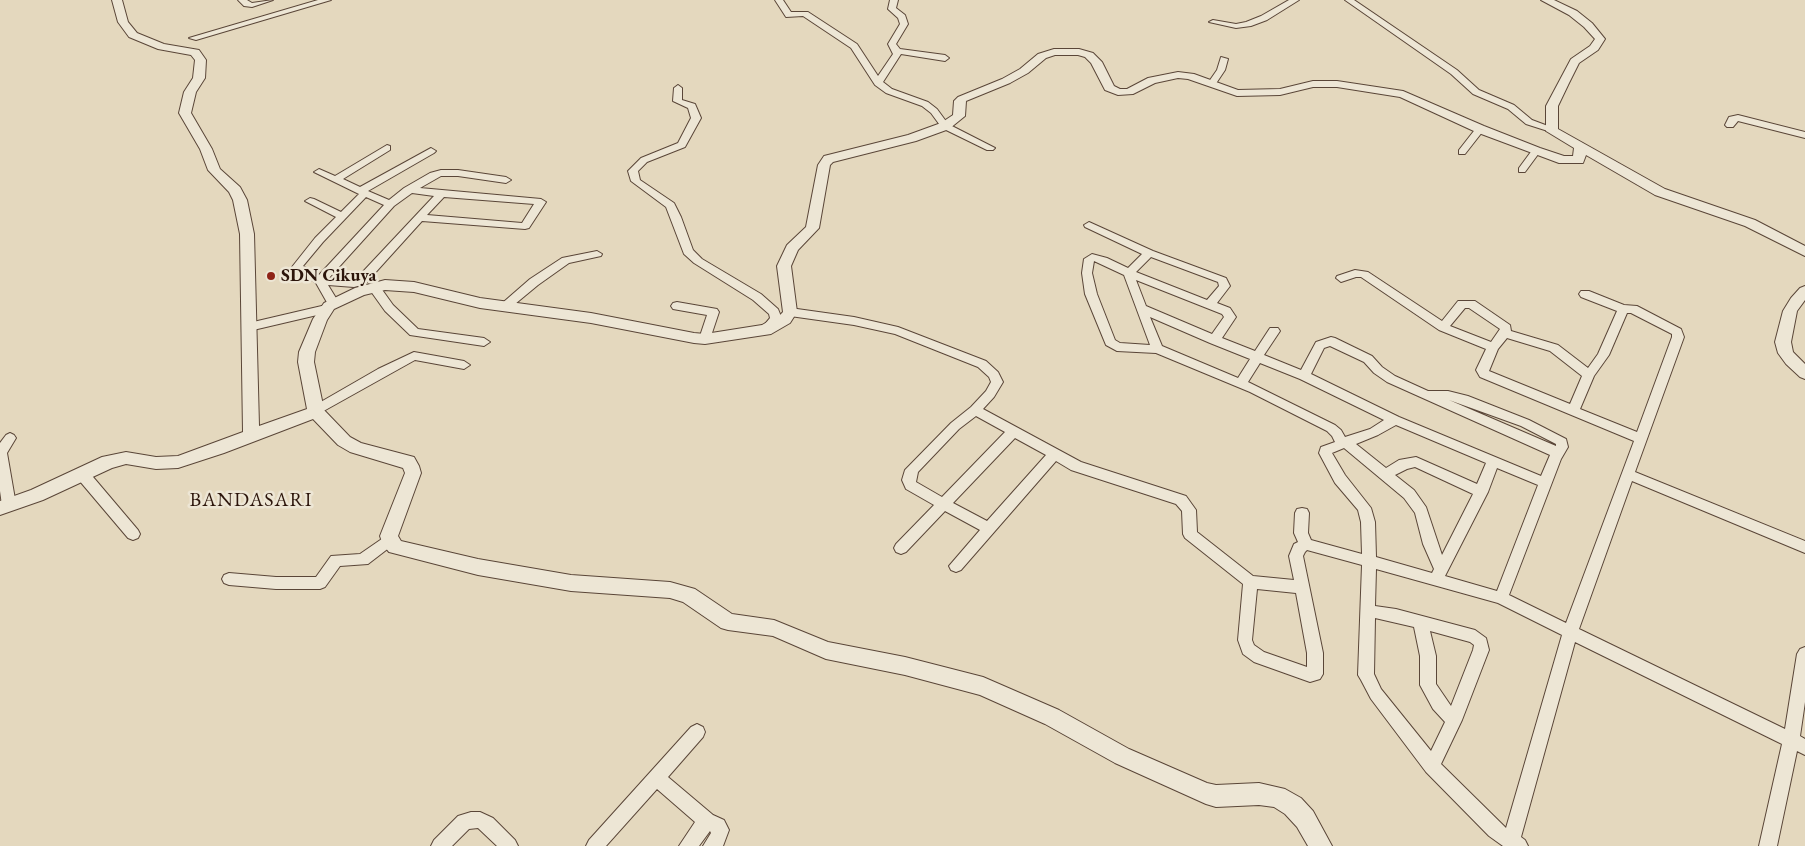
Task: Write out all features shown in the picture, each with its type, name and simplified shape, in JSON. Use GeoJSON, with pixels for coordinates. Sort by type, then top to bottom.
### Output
{"type":"FeatureCollection","features":[{"type":"Feature","properties":{"kind":"street"},"geometry":{"type":"LineString","coordinates":[[117,0],[123,22],[133,35],[162,47],[195,52]]}},
{"type":"Feature","properties":{"kind":"street"},"geometry":{"type":"LineString","coordinates":[[242,0],[252,5],[270,0]]}},
{"type":"Feature","properties":{"kind":"street"},"geometry":{"type":"LineString","coordinates":[[251,435],[247,234],[240,200],[235,190],[214,170],[206,149],[186,113],[190,92],[198,78],[201,60],[193,48],[193,38],[327,0]]}},
{"type":"Feature","properties":{"kind":"street"},"geometry":{"type":"LineString","coordinates":[[779,0],[789,15],[805,14],[854,46],[878,83],[889,91],[925,104],[934,111],[945,126],[990,148]]}},
{"type":"Feature","properties":{"kind":"street"},"geometry":{"type":"LineString","coordinates":[[894,0],[892,9],[902,17],[904,23],[892,44],[897,51],[945,58]]}},
{"type":"Feature","properties":{"kind":"street"},"geometry":{"type":"LineString","coordinates":[[1213,22],[1233,25],[1248,24],[1264,18],[1295,0]]}},
{"type":"Feature","properties":{"kind":"street"},"geometry":{"type":"LineString","coordinates":[[1349,0],[1454,72],[1476,92],[1512,107],[1529,122],[1551,129],[1555,134],[1660,192],[1750,223],[1795,245],[1805,252]]}},
{"type":"Feature","properties":{"kind":"street"},"geometry":{"type":"LineString","coordinates":[[1546,0],[1573,14],[1588,25],[1600,38],[1594,48],[1578,59],[1573,65],[1552,106],[1551,129]]}},
{"type":"Feature","properties":{"kind":"street"},"geometry":{"type":"LineString","coordinates":[[878,83],[897,51]]}},
{"type":"Feature","properties":{"kind":"street"},"geometry":{"type":"LineString","coordinates":[[250,327],[329,306],[374,287],[390,285],[414,287],[480,303],[591,318],[705,339],[766,330],[785,319],[790,312],[784,266],[792,248],[812,228],[824,165],[828,159],[912,138],[945,126],[960,116],[960,101],[962,99],[1024,71],[1042,56],[1054,52],[1089,54],[1096,62],[1109,88],[1118,92],[1129,92],[1152,80],[1178,75],[1190,76],[1237,93],[1280,92],[1313,84],[1330,84],[1396,92],[1536,151],[1563,160],[1579,160],[1580,148]]}},
{"type":"Feature","properties":{"kind":"street"},"geometry":{"type":"LineString","coordinates":[[1212,83],[1221,70],[1224,59]]}},
{"type":"Feature","properties":{"kind":"street"},"geometry":{"type":"LineString","coordinates":[[678,88],[677,101],[692,106],[696,118],[682,145],[644,160],[633,172],[636,181],[670,205],[688,252],[698,261],[756,297],[774,312],[776,319],[766,330]]}},
{"type":"Feature","properties":{"kind":"street"},"geometry":{"type":"LineString","coordinates":[[1730,125],[1732,119],[1738,118],[1805,135]]}},
{"type":"Feature","properties":{"kind":"street"},"geometry":{"type":"LineString","coordinates":[[1462,152],[1480,128]]}},
{"type":"Feature","properties":{"kind":"street"},"geometry":{"type":"LineString","coordinates":[[336,179],[387,148]]}},
{"type":"Feature","properties":{"kind":"street"},"geometry":{"type":"LineString","coordinates":[[431,151],[363,192],[297,267],[320,281],[361,281],[441,194]]}},
{"type":"Feature","properties":{"kind":"street"},"geometry":{"type":"LineString","coordinates":[[1522,170],[1536,151]]}},
{"type":"Feature","properties":{"kind":"street"},"geometry":{"type":"LineString","coordinates":[[319,172],[390,204]]}},
{"type":"Feature","properties":{"kind":"street"},"geometry":{"type":"LineString","coordinates":[[320,281],[390,204],[408,190],[433,175],[458,173],[506,180]]}},
{"type":"Feature","properties":{"kind":"street"},"geometry":{"type":"LineString","coordinates":[[408,190],[541,202],[525,226],[419,218]]}},
{"type":"Feature","properties":{"kind":"street"},"geometry":{"type":"LineString","coordinates":[[310,201],[342,216]]}},
{"type":"Feature","properties":{"kind":"street"},"geometry":{"type":"LineString","coordinates":[[1089,225],[1149,253],[1222,280],[1225,286],[1209,305]]}},
{"type":"Feature","properties":{"kind":"street"},"geometry":{"type":"LineString","coordinates":[[1129,272],[1149,253]]}},
{"type":"Feature","properties":{"kind":"street"},"geometry":{"type":"LineString","coordinates":[[505,306],[534,282],[566,260],[598,254]]}},
{"type":"Feature","properties":{"kind":"street"},"geometry":{"type":"LineString","coordinates":[[1214,340],[1230,317],[1229,314],[1098,258],[1089,259],[1087,272],[1091,294],[1110,342],[1117,347],[1157,349],[1241,383],[1331,428],[1338,433],[1343,442],[1409,494],[1420,511],[1439,574]]}},
{"type":"Feature","properties":{"kind":"street"},"geometry":{"type":"LineString","coordinates":[[1129,272],[1157,349]]}},
{"type":"Feature","properties":{"kind":"street"},"geometry":{"type":"LineString","coordinates":[[1341,278],[1355,272],[1364,274],[1443,327],[1493,347]]}},
{"type":"Feature","properties":{"kind":"street"},"geometry":{"type":"LineString","coordinates":[[228,578],[284,583],[320,583],[336,560],[364,560],[390,540],[393,522],[413,473],[408,462],[356,448],[344,441],[316,411],[306,362],[310,344],[329,306],[320,281]]}},
{"type":"Feature","properties":{"kind":"street"},"geometry":{"type":"LineString","coordinates":[[374,287],[389,308],[414,332],[484,342]]}},
{"type":"Feature","properties":{"kind":"street"},"geometry":{"type":"LineString","coordinates":[[1805,291],[1790,311],[1783,342],[1786,353],[1805,373]]}},
{"type":"Feature","properties":{"kind":"street"},"geometry":{"type":"LineString","coordinates":[[1395,420],[1374,432],[1343,442],[1326,450],[1325,456],[1340,479],[1364,508],[1368,522],[1369,563],[1366,674],[1368,682],[1432,766],[1495,830],[1515,843],[1571,633],[1678,337],[1677,332],[1670,327],[1633,309],[1623,310],[1585,294]]}},
{"type":"Feature","properties":{"kind":"street"},"geometry":{"type":"LineString","coordinates":[[1443,327],[1462,304],[1465,302],[1475,305],[1506,328],[1505,333],[1493,347],[1482,370],[1484,374],[1642,439]]}},
{"type":"Feature","properties":{"kind":"street"},"geometry":{"type":"LineString","coordinates":[[677,306],[713,312],[705,339]]}},
{"type":"Feature","properties":{"kind":"street"},"geometry":{"type":"LineString","coordinates":[[1142,309],[1304,376],[1395,420],[1545,483]]}},
{"type":"Feature","properties":{"kind":"street"},"geometry":{"type":"LineString","coordinates":[[1573,411],[1589,375],[1603,355],[1623,310]]}},
{"type":"Feature","properties":{"kind":"street"},"geometry":{"type":"LineString","coordinates":[[790,312],[854,321],[898,331],[982,364],[994,374],[997,382],[990,394],[975,410],[955,426],[909,475],[911,485],[990,529]]}},
{"type":"Feature","properties":{"kind":"street"},"geometry":{"type":"LineString","coordinates":[[1241,383],[1274,331]]}},
{"type":"Feature","properties":{"kind":"street"},"geometry":{"type":"LineString","coordinates":[[1505,333],[1554,348],[1589,375]]}},
{"type":"Feature","properties":{"kind":"street"},"geometry":{"type":"LineString","coordinates":[[1304,376],[1320,345],[1331,341],[1368,359],[1378,370],[1391,379],[1427,396],[1448,395],[1464,399],[1525,423],[1562,442],[1562,447],[1545,483],[1501,598]]}},
{"type":"Feature","properties":{"kind":"street"},"geometry":{"type":"LineString","coordinates":[[10,438],[0,453],[4,507],[108,462],[122,458],[156,463],[188,460],[218,449],[316,411],[382,372],[414,356],[464,365]]}},
{"type":"Feature","properties":{"kind":"street"},"geometry":{"type":"LineString","coordinates":[[975,410],[1076,466],[1181,500],[1189,510],[1190,534],[1250,582],[1302,587]]}},
{"type":"Feature","properties":{"kind":"street"},"geometry":{"type":"LineString","coordinates":[[901,548],[1014,431]]}},
{"type":"Feature","properties":{"kind":"street"},"geometry":{"type":"LineString","coordinates":[[956,566],[1054,455]]}},
{"type":"Feature","properties":{"kind":"street"},"geometry":{"type":"LineString","coordinates":[[1439,574],[1481,492],[1493,461]]}},
{"type":"Feature","properties":{"kind":"street"},"geometry":{"type":"LineString","coordinates":[[1386,474],[1404,464],[1416,462],[1481,492]]}},
{"type":"Feature","properties":{"kind":"street"},"geometry":{"type":"LineString","coordinates":[[83,474],[133,534]]}},
{"type":"Feature","properties":{"kind":"street"},"geometry":{"type":"LineString","coordinates":[[1627,474],[1805,547]]}},
{"type":"Feature","properties":{"kind":"street"},"geometry":{"type":"LineString","coordinates":[[1302,513],[1301,533],[1306,544]]}},
{"type":"Feature","properties":{"kind":"street"},"geometry":{"type":"LineString","coordinates":[[390,540],[395,547],[478,567],[571,583],[670,590],[702,603],[728,622],[774,628],[826,650],[913,668],[983,686],[1052,717],[1122,756],[1206,793],[1216,796],[1259,794],[1277,797],[1293,806],[1305,819],[1321,846]]}},
{"type":"Feature","properties":{"kind":"street"},"geometry":{"type":"LineString","coordinates":[[1250,582],[1245,640],[1248,650],[1260,657],[1314,675],[1316,672],[1315,653],[1296,556],[1299,548],[1306,544],[1369,563],[1439,574],[1501,598],[1798,744]]}},
{"type":"Feature","properties":{"kind":"street"},"geometry":{"type":"LineString","coordinates":[[1368,611],[1396,615],[1474,637],[1481,643],[1481,650],[1454,720],[1432,766]]}},
{"type":"Feature","properties":{"kind":"street"},"geometry":{"type":"LineString","coordinates":[[1421,623],[1428,656],[1428,685],[1439,704],[1454,720]]}},
{"type":"Feature","properties":{"kind":"street"},"geometry":{"type":"LineString","coordinates":[[1768,846],[1798,744],[1805,654]]}},
{"type":"Feature","properties":{"kind":"street"},"geometry":{"type":"LineString","coordinates":[[595,846],[697,732]]}},
{"type":"Feature","properties":{"kind":"street"},"geometry":{"type":"LineString","coordinates":[[656,778],[706,821],[718,826],[720,830],[719,837],[712,846]]}},
{"type":"Feature","properties":{"kind":"street"},"geometry":{"type":"LineString","coordinates":[[440,846],[464,822],[480,820],[487,824],[509,846]]}},
{"type":"Feature","properties":{"kind":"street"},"geometry":{"type":"LineString","coordinates":[[688,846],[706,821]]}},
{"type":"Feature","properties":{"kind":"place","name":"SDN Cikuya"},"geometry":{"type":"Point","coordinates":[271,276]}},
{"type":"Feature","properties":{"kind":"district","name":"BANDASARI"},"geometry":{"type":"Point","coordinates":[251,501]}}]}
